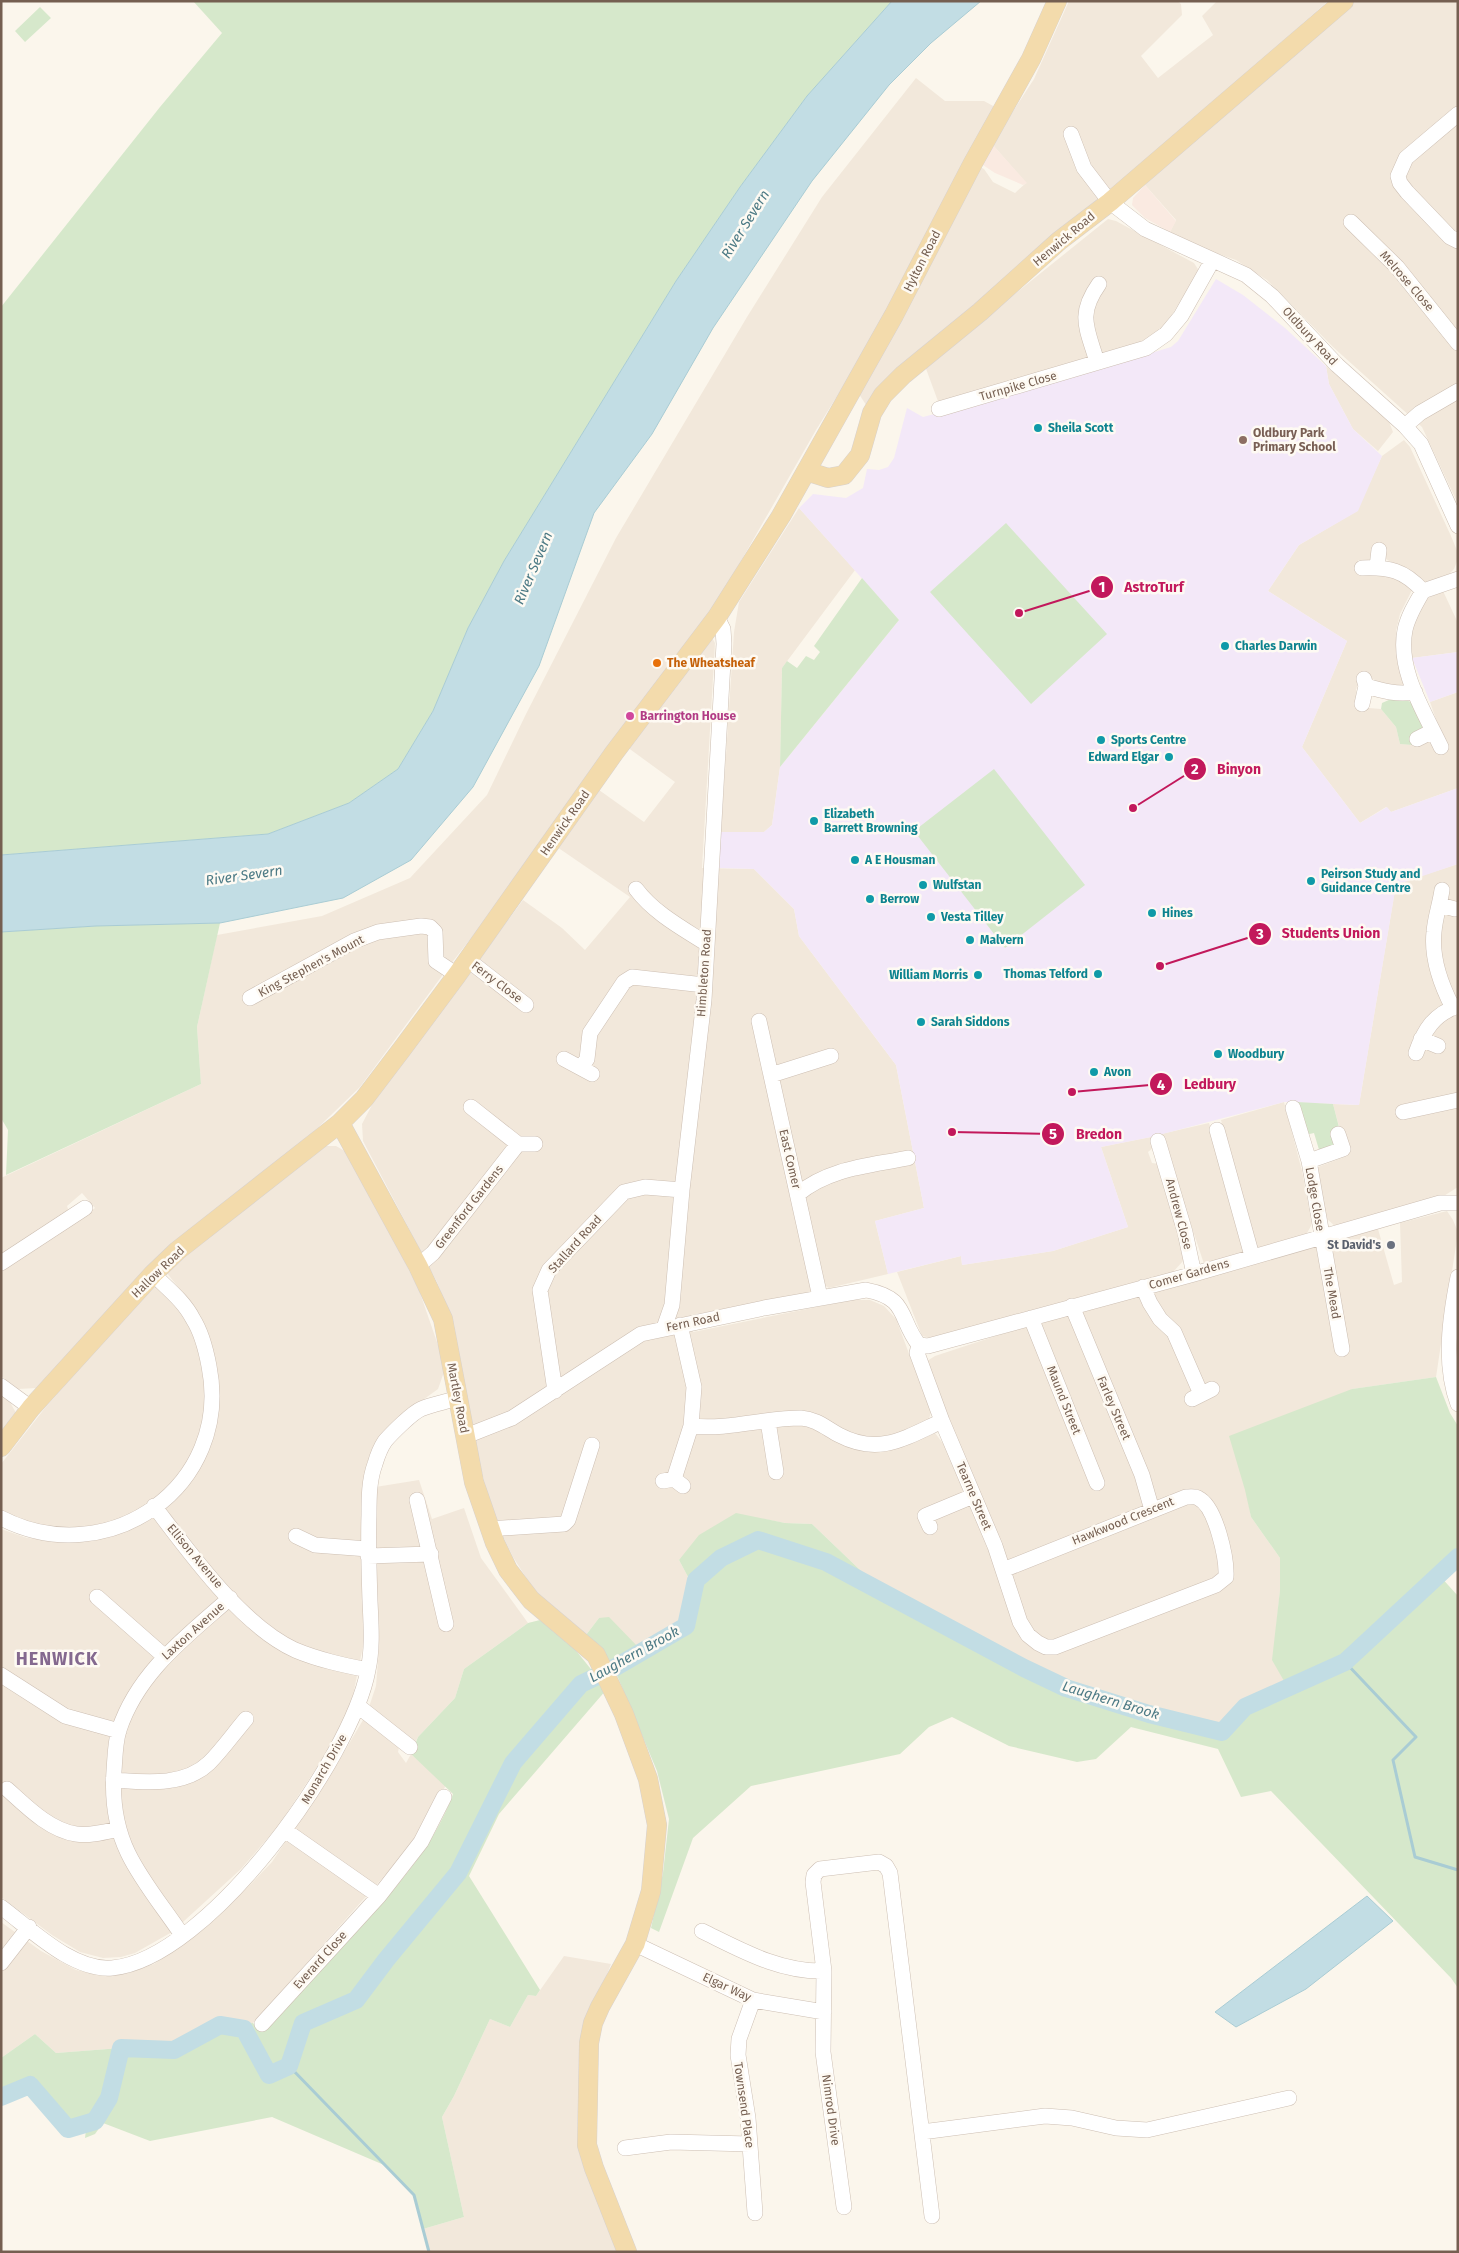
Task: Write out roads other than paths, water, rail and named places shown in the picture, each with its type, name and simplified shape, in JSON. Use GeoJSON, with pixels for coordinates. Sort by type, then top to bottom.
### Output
{"type":"FeatureCollection","features":[{"type":"Feature","properties":{"kind":"main road","name":"Hylton Road"},"geometry":{"type":"LineString","coordinates":[[781,516],[894,315],[973,163],[1032,59],[1057,1]]}},
{"type":"Feature","properties":{"kind":"main road","name":"Henwick Road"},"geometry":{"type":"LineString","coordinates":[[806,471],[828,478],[844,474],[860,455],[872,412],[883,395],[903,376],[980,312],[1059,241],[1110,202],[1344,1]]}},
{"type":"Feature","properties":{"kind":"main road","name":"Henwick Road"},"geometry":{"type":"LineString","coordinates":[[340,1123],[364,1098],[463,967],[614,754],[717,617],[781,516]]}},
{"type":"Feature","properties":{"kind":"main road","name":"Martley Road"},"geometry":{"type":"LineString","coordinates":[[340,1123],[418,1266],[443,1318],[474,1482],[489,1529],[508,1570],[530,1600],[596,1655],[624,1714],[648,1780],[657,1825],[651,1891],[635,1944]]}},
{"type":"Feature","properties":{"kind":"main road","name":"Hallow Road"},"geometry":{"type":"LineString","coordinates":[[1,1447],[31,1408],[153,1274],[177,1251],[340,1123]]}},
{"type":"Feature","properties":{"kind":"main road"},"geometry":{"type":"LineString","coordinates":[[627,2252],[594,2168],[587,2145],[586,2119],[589,2044],[593,2023],[635,1944]]}},
{"type":"Feature","properties":{"kind":"street"},"geometry":{"type":"LineString","coordinates":[[1458,114],[1406,158],[1398,176],[1400,183],[1408,192],[1442,229],[1458,242]]}},
{"type":"Feature","properties":{"kind":"street","name":"Oldbury Road"},"geometry":{"type":"LineString","coordinates":[[1071,134],[1084,168],[1110,202],[1146,229],[1246,276],[1272,296],[1337,365],[1405,426],[1421,444],[1458,526]]}},
{"type":"Feature","properties":{"kind":"street","name":"Melrose Close"},"geometry":{"type":"LineString","coordinates":[[1348,220],[1397,266],[1458,344]]}},
{"type":"Feature","properties":{"kind":"street","name":"Turnpike Close"},"geometry":{"type":"LineString","coordinates":[[939,409],[1146,348],[1166,334],[1181,316],[1212,261]]}},
{"type":"Feature","properties":{"kind":"street"},"geometry":{"type":"LineString","coordinates":[[1096,362],[1085,321],[1082,295],[1099,284]]}},
{"type":"Feature","properties":{"kind":"street"},"geometry":{"type":"LineString","coordinates":[[1405,426],[1420,413],[1458,391]]}},
{"type":"Feature","properties":{"kind":"street"},"geometry":{"type":"LineString","coordinates":[[1377,567],[1379,550]]}},
{"type":"Feature","properties":{"kind":"street"},"geometry":{"type":"LineString","coordinates":[[1362,568],[1389,568],[1410,578],[1423,591]]}},
{"type":"Feature","properties":{"kind":"street"},"geometry":{"type":"LineString","coordinates":[[1441,747],[1415,692],[1408,672],[1403,646],[1405,628],[1423,591],[1458,579]]}},
{"type":"Feature","properties":{"kind":"street","name":"Himbleton Road"},"geometry":{"type":"LineString","coordinates":[[664,1328],[672,1304],[682,1190],[704,1000],[724,644],[723,628],[717,617]]}},
{"type":"Feature","properties":{"kind":"street"},"geometry":{"type":"LineString","coordinates":[[1362,704],[1365,682],[1389,692],[1415,692]]}},
{"type":"Feature","properties":{"kind":"street"},"geometry":{"type":"LineString","coordinates":[[1418,739],[1433,731]]}},
{"type":"Feature","properties":{"kind":"street"},"geometry":{"type":"LineString","coordinates":[[636,889],[643,898],[662,914],[707,944]]}},
{"type":"Feature","properties":{"kind":"street"},"geometry":{"type":"LineString","coordinates":[[1416,1054],[1427,1027],[1439,1014],[1455,1007],[1441,983],[1434,952],[1434,932],[1442,890]]}},
{"type":"Feature","properties":{"kind":"street"},"geometry":{"type":"LineString","coordinates":[[1440,905],[1455,909]]}},
{"type":"Feature","properties":{"kind":"street","name":"King Stephen's Mount"},"geometry":{"type":"LineString","coordinates":[[250,998],[354,941],[378,932],[421,926],[430,927],[435,932],[436,961],[463,967]]}},
{"type":"Feature","properties":{"kind":"street","name":"Ferry Close"},"geometry":{"type":"LineString","coordinates":[[463,967],[526,1005]]}},
{"type":"Feature","properties":{"kind":"street"},"geometry":{"type":"LineString","coordinates":[[564,1059],[586,1070],[590,1033],[596,1021],[624,982],[632,977],[704,985]]}},
{"type":"Feature","properties":{"kind":"street","name":"East Comer"},"geometry":{"type":"LineString","coordinates":[[759,1021],[820,1297]]}},
{"type":"Feature","properties":{"kind":"street"},"geometry":{"type":"LineString","coordinates":[[1421,1039],[1438,1046]]}},
{"type":"Feature","properties":{"kind":"street"},"geometry":{"type":"LineString","coordinates":[[770,1075],[831,1056]]}},
{"type":"Feature","properties":{"kind":"street"},"geometry":{"type":"LineString","coordinates":[[1403,1112],[1458,1100]]}},
{"type":"Feature","properties":{"kind":"street"},"geometry":{"type":"LineString","coordinates":[[470,1106],[518,1144],[535,1144]]}},
{"type":"Feature","properties":{"kind":"street","name":"Lodge Close"},"geometry":{"type":"LineString","coordinates":[[1294,1108],[1309,1160],[1322,1237]]}},
{"type":"Feature","properties":{"kind":"street"},"geometry":{"type":"LineString","coordinates":[[1218,1130],[1252,1256]]}},
{"type":"Feature","properties":{"kind":"street","name":"Lodge Close"},"geometry":{"type":"LineString","coordinates":[[1309,1160],[1343,1149],[1338,1134]]}},
{"type":"Feature","properties":{"kind":"street","name":"Andrew Close"},"geometry":{"type":"LineString","coordinates":[[1158,1141],[1158,1157],[1185,1232],[1194,1274]]}},
{"type":"Feature","properties":{"kind":"street","name":"Greenford Gardens"},"geometry":{"type":"LineString","coordinates":[[418,1266],[433,1253],[518,1144]]}},
{"type":"Feature","properties":{"kind":"street"},"geometry":{"type":"LineString","coordinates":[[798,1194],[808,1186],[834,1172],[908,1158]]}},
{"type":"Feature","properties":{"kind":"street","name":"Stallard Road"},"geometry":{"type":"LineString","coordinates":[[555,1391],[540,1290],[549,1270],[624,1192],[645,1187],[682,1190]]}},
{"type":"Feature","properties":{"kind":"street","name":"Comer Gardens"},"geometry":{"type":"LineString","coordinates":[[919,1345],[928,1346],[1194,1274],[1440,1203],[1458,1203]]}},
{"type":"Feature","properties":{"kind":"street"},"geometry":{"type":"LineString","coordinates":[[1,1263],[85,1208]]}},
{"type":"Feature","properties":{"kind":"street","name":"The Mead"},"geometry":{"type":"LineString","coordinates":[[1322,1237],[1342,1349]]}},
{"type":"Feature","properties":{"kind":"street"},"geometry":{"type":"LineString","coordinates":[[1,1518],[18,1527],[52,1535],[87,1535],[125,1524],[154,1506],[182,1483],[192,1470],[208,1433],[213,1399],[206,1352],[194,1320],[185,1306],[153,1274]]}},
{"type":"Feature","properties":{"kind":"street"},"geometry":{"type":"LineString","coordinates":[[1458,1277],[1453,1300],[1449,1352],[1453,1390],[1458,1404]]}},
{"type":"Feature","properties":{"kind":"street"},"geometry":{"type":"LineString","coordinates":[[1143,1287],[1160,1319],[1174,1332],[1202,1394]]}},
{"type":"Feature","properties":{"kind":"street","name":"Fern Road"},"geometry":{"type":"LineString","coordinates":[[466,1436],[512,1418],[626,1342],[641,1334],[664,1328],[820,1297],[866,1290],[882,1293],[901,1308],[912,1336],[919,1345]]}},
{"type":"Feature","properties":{"kind":"street","name":"Farley Street"},"geometry":{"type":"LineString","coordinates":[[1072,1306],[1142,1475],[1152,1510]]}},
{"type":"Feature","properties":{"kind":"street","name":"Maund Street"},"geometry":{"type":"LineString","coordinates":[[1031,1318],[1097,1483]]}},
{"type":"Feature","properties":{"kind":"street"},"geometry":{"type":"LineString","coordinates":[[673,1482],[691,1426],[694,1388],[680,1325]]}},
{"type":"Feature","properties":{"kind":"street","name":"Tearne Street"},"geometry":{"type":"LineString","coordinates":[[919,1345],[917,1353],[942,1421],[1003,1570],[1020,1622],[1028,1635],[1038,1643]]}},
{"type":"Feature","properties":{"kind":"street"},"geometry":{"type":"LineString","coordinates":[[1,1386],[31,1408]]}},
{"type":"Feature","properties":{"kind":"street","name":"Monarch Drive"},"geometry":{"type":"LineString","coordinates":[[1,1907],[63,1953],[76,1960],[89,1965],[111,1968],[131,1964],[151,1956],[182,1935],[234,1888],[286,1831],[338,1749],[358,1706],[368,1670],[372,1644],[368,1553],[370,1488],[374,1466],[384,1442],[419,1410],[458,1398]]}},
{"type":"Feature","properties":{"kind":"street"},"geometry":{"type":"LineString","coordinates":[[691,1426],[728,1427],[802,1418],[816,1420],[838,1434],[865,1445],[893,1444],[942,1421]]}},
{"type":"Feature","properties":{"kind":"street"},"geometry":{"type":"LineString","coordinates":[[768,1421],[777,1474]]}},
{"type":"Feature","properties":{"kind":"street"},"geometry":{"type":"LineString","coordinates":[[489,1529],[564,1524],[568,1520],[585,1453]]}},
{"type":"Feature","properties":{"kind":"street"},"geometry":{"type":"LineString","coordinates":[[930,1527],[926,1516],[973,1496]]}},
{"type":"Feature","properties":{"kind":"street","name":"Hawkwood Crescent"},"geometry":{"type":"LineString","coordinates":[[1003,1570],[1186,1496],[1198,1498],[1208,1508],[1214,1521],[1226,1565],[1226,1577],[1216,1586],[1055,1648],[1046,1648],[1038,1643]]}},
{"type":"Feature","properties":{"kind":"street"},"geometry":{"type":"LineString","coordinates":[[417,1500],[446,1624]]}},
{"type":"Feature","properties":{"kind":"street","name":"Ellison Avenue"},"geometry":{"type":"LineString","coordinates":[[154,1506],[190,1553],[230,1598],[248,1616],[280,1642],[327,1662],[368,1670]]}},
{"type":"Feature","properties":{"kind":"street"},"geometry":{"type":"LineString","coordinates":[[296,1536],[315,1545],[368,1553],[431,1554]]}},
{"type":"Feature","properties":{"kind":"street"},"geometry":{"type":"LineString","coordinates":[[97,1597],[164,1656]]}},
{"type":"Feature","properties":{"kind":"street","name":"Laxton Avenue"},"geometry":{"type":"LineString","coordinates":[[182,1935],[139,1874],[127,1851],[119,1828],[115,1814],[113,1780],[119,1731],[130,1704],[164,1656],[230,1598]]}},
{"type":"Feature","properties":{"kind":"street"},"geometry":{"type":"LineString","coordinates":[[1,1675],[65,1716],[119,1731]]}},
{"type":"Feature","properties":{"kind":"street"},"geometry":{"type":"LineString","coordinates":[[358,1706],[410,1747]]}},
{"type":"Feature","properties":{"kind":"street"},"geometry":{"type":"LineString","coordinates":[[113,1780],[156,1782],[184,1778],[207,1765],[246,1719]]}},
{"type":"Feature","properties":{"kind":"street"},"geometry":{"type":"LineString","coordinates":[[7,1789],[37,1815],[57,1827],[76,1834],[98,1833],[119,1828]]}},
{"type":"Feature","properties":{"kind":"street","name":"Everard Close"},"geometry":{"type":"LineString","coordinates":[[262,2024],[379,1896],[421,1842],[444,1797]]}},
{"type":"Feature","properties":{"kind":"street"},"geometry":{"type":"LineString","coordinates":[[286,1831],[379,1896]]}},
{"type":"Feature","properties":{"kind":"street","name":"Nimrod Drive"},"geometry":{"type":"LineString","coordinates":[[844,2207],[823,2052],[824,1971],[813,1882],[814,1875],[820,1869],[880,1862],[886,1866],[890,1873],[922,2132]]}},
{"type":"Feature","properties":{"kind":"street"},"geometry":{"type":"LineString","coordinates":[[1,1963],[29,1927]]}},
{"type":"Feature","properties":{"kind":"street"},"geometry":{"type":"LineString","coordinates":[[702,1932],[779,1966],[806,1971],[824,1971]]}},
{"type":"Feature","properties":{"kind":"street","name":"Elgar Way"},"geometry":{"type":"LineString","coordinates":[[635,1944],[753,2000],[824,2012]]}},
{"type":"Feature","properties":{"kind":"street","name":"Townsend Place"},"geometry":{"type":"LineString","coordinates":[[753,2000],[739,2039],[738,2055],[748,2118],[756,2213]]}},
{"type":"Feature","properties":{"kind":"street"},"geometry":{"type":"LineString","coordinates":[[932,2216],[922,2132],[1045,2116],[1072,2118],[1125,2129],[1147,2130],[1289,2098]]}},
{"type":"Feature","properties":{"kind":"street"},"geometry":{"type":"LineString","coordinates":[[625,2148],[671,2142],[750,2144]]}},
{"type":"Feature","properties":{"kind":"water","name":"River Severn"},"geometry":{"type":"Polygon","coordinates":[[[892,1],[981,1],[931,43],[889,85],[812,181],[713,328],[652,434],[594,513],[539,666],[473,787],[411,860],[343,898],[220,923],[96,926],[1,932],[1,855],[268,834],[349,803],[398,769],[433,711],[468,628],[504,561],[676,281],[740,187],[807,96],[892,1]]]}},
{"type":"Feature","properties":{"kind":"water"},"geometry":{"type":"Polygon","coordinates":[[[1367,1896],[1393,1921],[1306,1989],[1236,2027],[1215,2012],[1367,1896]]]}},
{"type":"Feature","properties":{"kind":"waterway","name":"Laughern Brook"},"geometry":{"type":"LineString","coordinates":[[1,2097],[30,2085],[68,2129],[95,2121],[109,2098],[121,2048],[174,2050],[220,2025],[244,2029],[269,2075],[289,2066],[303,2023],[356,2000],[386,1960],[458,1873],[513,1763],[581,1684],[614,1668],[686,1626],[696,1580],[721,1558],[758,1540],[826,1562],[1024,1668],[1066,1688],[1149,1714],[1222,1732],[1245,1707],[1345,1662],[1458,1557]]}},
{"type":"Feature","properties":{"kind":"waterway"},"geometry":{"type":"LineString","coordinates":[[1345,1662],[1416,1737],[1393,1760],[1415,1857],[1458,1870]]}},
{"type":"Feature","properties":{"kind":"waterway"},"geometry":{"type":"LineString","coordinates":[[289,2066],[414,2195],[429,2252]]}},
{"type":"Feature","properties":{"kind":"place","name":"Sheila Scott"},"geometry":{"type":"Point","coordinates":[1038,428]}},
{"type":"Feature","properties":{"kind":"place","name":"Oldbury Park Primary School"},"geometry":{"type":"Point","coordinates":[1243,440]}},
{"type":"Feature","properties":{"kind":"place","name":"AstroTurf"},"geometry":{"type":"Point","coordinates":[1019,613]}},
{"type":"Feature","properties":{"kind":"place","name":"Charles Darwin"},"geometry":{"type":"Point","coordinates":[1225,646]}},
{"type":"Feature","properties":{"kind":"place","name":"The Wheatsheaf"},"geometry":{"type":"Point","coordinates":[657,663]}},
{"type":"Feature","properties":{"kind":"place","name":"Barrington House"},"geometry":{"type":"Point","coordinates":[630,716]}},
{"type":"Feature","properties":{"kind":"place","name":"Sports Centre"},"geometry":{"type":"Point","coordinates":[1101,740]}},
{"type":"Feature","properties":{"kind":"place","name":"Edward Elgar"},"geometry":{"type":"Point","coordinates":[1169,757]}},
{"type":"Feature","properties":{"kind":"place","name":"Binyon"},"geometry":{"type":"Point","coordinates":[1133,808]}},
{"type":"Feature","properties":{"kind":"place","name":"Elizabeth Barrett Browning"},"geometry":{"type":"Point","coordinates":[814,821]}},
{"type":"Feature","properties":{"kind":"place","name":"A E Housman"},"geometry":{"type":"Point","coordinates":[855,860]}},
{"type":"Feature","properties":{"kind":"place","name":"Peirson Study and Guidance Centre"},"geometry":{"type":"Point","coordinates":[1311,881]}},
{"type":"Feature","properties":{"kind":"place","name":"Wulfstan"},"geometry":{"type":"Point","coordinates":[923,885]}},
{"type":"Feature","properties":{"kind":"place","name":"Berrow"},"geometry":{"type":"Point","coordinates":[870,899]}},
{"type":"Feature","properties":{"kind":"place","name":"Hines"},"geometry":{"type":"Point","coordinates":[1152,913]}},
{"type":"Feature","properties":{"kind":"place","name":"Vesta Tilley"},"geometry":{"type":"Point","coordinates":[931,917]}},
{"type":"Feature","properties":{"kind":"place","name":"Malvern"},"geometry":{"type":"Point","coordinates":[970,940]}},
{"type":"Feature","properties":{"kind":"place","name":"Students Union"},"geometry":{"type":"Point","coordinates":[1160,966]}},
{"type":"Feature","properties":{"kind":"place","name":"Thomas Telford"},"geometry":{"type":"Point","coordinates":[1098,974]}},
{"type":"Feature","properties":{"kind":"place","name":"William Morris"},"geometry":{"type":"Point","coordinates":[978,975]}},
{"type":"Feature","properties":{"kind":"place","name":"Sarah Siddons"},"geometry":{"type":"Point","coordinates":[921,1022]}},
{"type":"Feature","properties":{"kind":"place","name":"Woodbury"},"geometry":{"type":"Point","coordinates":[1218,1054]}},
{"type":"Feature","properties":{"kind":"place","name":"Avon"},"geometry":{"type":"Point","coordinates":[1094,1072]}},
{"type":"Feature","properties":{"kind":"place","name":"Ledbury"},"geometry":{"type":"Point","coordinates":[1072,1092]}},
{"type":"Feature","properties":{"kind":"place","name":"Bredon"},"geometry":{"type":"Point","coordinates":[952,1132]}},
{"type":"Feature","properties":{"kind":"place","name":"St David's"},"geometry":{"type":"Point","coordinates":[1391,1245]}},
{"type":"Feature","properties":{"kind":"district","name":"HENWICK"},"geometry":{"type":"Point","coordinates":[57,1659]}}]}
